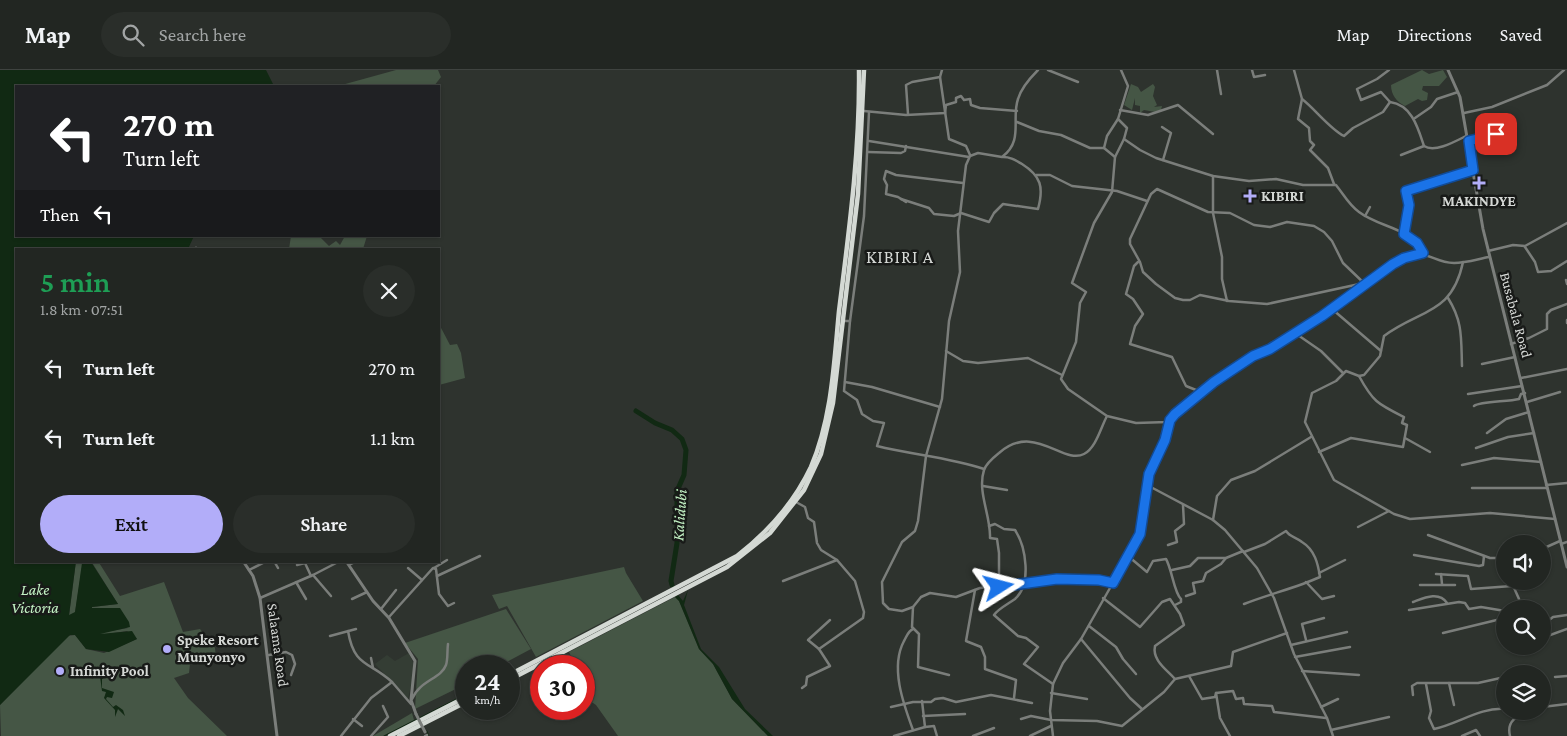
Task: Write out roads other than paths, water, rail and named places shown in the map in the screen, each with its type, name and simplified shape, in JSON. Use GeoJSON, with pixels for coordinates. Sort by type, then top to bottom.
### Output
{"type":"FeatureCollection","features":[{"type":"Feature","properties":{"kind":"highway"},"geometry":{"type":"LineString","coordinates":[[726,565],[758,538],[780,516],[805,478],[822,435],[829,404],[853,200],[859,70]]}},
{"type":"Feature","properties":{"kind":"highway"},"geometry":{"type":"LineString","coordinates":[[520,674],[726,565],[760,543],[796,502],[816,467],[828,432],[843,321],[866,111],[864,70]]}},
{"type":"Feature","properties":{"kind":"highway"},"geometry":{"type":"LineString","coordinates":[[520,670],[566,648]]}},
{"type":"Feature","properties":{"kind":"highway"},"geometry":{"type":"LineString","coordinates":[[390,736],[455,703]]}},
{"type":"Feature","properties":{"kind":"highway"},"geometry":{"type":"LineString","coordinates":[[399,736],[455,708]]}},
{"type":"Feature","properties":{"kind":"street"},"geometry":{"type":"LineString","coordinates":[[913,607],[902,611],[890,608],[883,603],[881,586],[902,542],[914,531],[918,521],[926,456],[940,407],[949,321],[960,272],[958,231],[963,183],[969,156],[966,146],[949,138],[940,77],[942,70]]}},
{"type":"Feature","properties":{"kind":"street"},"geometry":{"type":"LineString","coordinates":[[1002,157],[1008,152],[1015,136],[1020,94],[1038,70]]}},
{"type":"Feature","properties":{"kind":"street"},"geometry":{"type":"LineString","coordinates":[[1048,70],[1078,82]]}},
{"type":"Feature","properties":{"kind":"street"},"geometry":{"type":"LineString","coordinates":[[1104,148],[1106,136],[1118,119],[1128,86],[1121,70]]}},
{"type":"Feature","properties":{"kind":"street"},"geometry":{"type":"LineString","coordinates":[[1217,70],[1221,94]]}},
{"type":"Feature","properties":{"kind":"street"},"geometry":{"type":"LineString","coordinates":[[1252,70],[1254,77],[1265,75]]}},
{"type":"Feature","properties":{"kind":"street"},"geometry":{"type":"LineString","coordinates":[[1294,70],[1302,99],[1298,119],[1309,128],[1310,141],[1314,145],[1310,150],[1328,168],[1334,185],[1350,205],[1378,223],[1394,227],[1417,243],[1423,253],[1445,262],[1463,262],[1489,257]]}},
{"type":"Feature","properties":{"kind":"street"},"geometry":{"type":"LineString","coordinates":[[1389,70],[1377,79],[1357,89],[1361,100],[1381,92],[1390,102],[1399,104],[1415,118],[1424,146],[1429,149],[1468,135]]}},
{"type":"Feature","properties":{"kind":"street","name":"Busabala Road"},"geometry":{"type":"LineString","coordinates":[[1448,70],[1458,92],[1464,113],[1489,257],[1516,357],[1567,566]]}},
{"type":"Feature","properties":{"kind":"street"},"geometry":{"type":"LineString","coordinates":[[1464,113],[1492,107],[1524,92],[1546,85],[1564,70]]}},
{"type":"Feature","properties":{"kind":"street"},"geometry":{"type":"LineString","coordinates":[[908,114],[906,85],[914,81],[940,77]]}},
{"type":"Feature","properties":{"kind":"street"},"geometry":{"type":"LineString","coordinates":[[1415,118],[1431,107],[1437,99],[1458,92]]}},
{"type":"Feature","properties":{"kind":"street"},"geometry":{"type":"LineString","coordinates":[[944,114],[946,105],[956,102],[956,98],[962,96],[964,100],[970,99],[971,105],[978,108],[1017,111]]}},
{"type":"Feature","properties":{"kind":"street"},"geometry":{"type":"LineString","coordinates":[[1302,99],[1310,104],[1335,130],[1344,136],[1353,128],[1383,112],[1390,102]]}},
{"type":"Feature","properties":{"kind":"street"},"geometry":{"type":"LineString","coordinates":[[1120,110],[1148,115],[1178,105],[1213,134]]}},
{"type":"Feature","properties":{"kind":"street"},"geometry":{"type":"LineString","coordinates":[[944,114],[866,111],[869,141],[866,187],[844,390],[856,400],[862,414],[874,421],[884,423],[877,446],[926,456],[945,457],[984,469]]}},
{"type":"Feature","properties":{"kind":"street"},"geometry":{"type":"LineString","coordinates":[[1118,119],[1127,128],[1115,157],[1113,190],[1094,223],[1072,283],[1086,292],[1080,303],[1076,342],[1062,375],[1062,383],[1068,389],[1107,416],[1136,423],[1164,423],[1170,420],[1200,392],[1253,356],[1295,333],[1332,309],[1398,261],[1423,253]]}},
{"type":"Feature","properties":{"kind":"street"},"geometry":{"type":"LineString","coordinates":[[1017,122],[1039,131],[1058,134],[1090,148],[1104,148],[1115,157]]}},
{"type":"Feature","properties":{"kind":"street"},"geometry":{"type":"LineString","coordinates":[[1162,127],[1171,133],[1164,160]]}},
{"type":"Feature","properties":{"kind":"street"},"geometry":{"type":"LineString","coordinates":[[1469,141],[1496,134]]}},
{"type":"Feature","properties":{"kind":"street"},"geometry":{"type":"LineString","coordinates":[[1124,139],[1140,150],[1164,160],[1213,176],[1249,181],[1276,179],[1303,185],[1334,185]]}},
{"type":"Feature","properties":{"kind":"street"},"geometry":{"type":"LineString","coordinates":[[869,141],[969,156],[978,153],[1010,157]]}},
{"type":"Feature","properties":{"kind":"street"},"geometry":{"type":"LineString","coordinates":[[868,152],[901,153],[905,151],[906,146]]}},
{"type":"Feature","properties":{"kind":"street"},"geometry":{"type":"LineString","coordinates":[[1401,155],[1424,146]]}},
{"type":"Feature","properties":{"kind":"street"},"geometry":{"type":"LineString","coordinates":[[963,183],[896,175],[886,170],[884,179],[887,185],[886,194],[929,208],[934,214],[954,216],[961,213],[989,222],[994,213],[1003,204],[1038,209],[1042,185],[1036,175],[1010,157],[1008,152]]}},
{"type":"Feature","properties":{"kind":"street"},"geometry":{"type":"LineString","coordinates":[[1404,234],[1409,205],[1406,191],[1473,170]]}},
{"type":"Feature","properties":{"kind":"street"},"geometry":{"type":"LineString","coordinates":[[1036,175],[1050,175],[1072,186],[1113,190],[1147,201]]}},
{"type":"Feature","properties":{"kind":"street"},"geometry":{"type":"LineString","coordinates":[[1213,176],[1213,212],[1222,257],[1222,279],[1227,301]]}},
{"type":"Feature","properties":{"kind":"street"},"geometry":{"type":"LineString","coordinates":[[859,186],[866,187]]}},
{"type":"Feature","properties":{"kind":"street"},"geometry":{"type":"LineString","coordinates":[[1158,189],[1213,212],[1230,213],[1247,223],[1275,226],[1287,222],[1314,226],[1321,229],[1332,241],[1343,263],[1365,284],[1268,304],[1227,301],[1200,295],[1188,301],[1175,298],[1143,272],[1130,244],[1130,239],[1153,190],[1158,189]]}},
{"type":"Feature","properties":{"kind":"street"},"geometry":{"type":"LineString","coordinates":[[901,199],[906,202]]}},
{"type":"Feature","properties":{"kind":"street"},"geometry":{"type":"LineString","coordinates":[[1365,216],[1370,207]]}},
{"type":"Feature","properties":{"kind":"street"},"geometry":{"type":"LineString","coordinates":[[1488,251],[1513,245],[1525,246],[1567,223]]}},
{"type":"Feature","properties":{"kind":"street"},"geometry":{"type":"LineString","coordinates":[[1525,246],[1535,262],[1538,272],[1551,271],[1567,261]]}},
{"type":"Feature","properties":{"kind":"street"},"geometry":{"type":"LineString","coordinates":[[1138,261],[1134,266],[1126,294],[1143,312],[1130,344],[1172,357],[1186,386],[1200,392]]}},
{"type":"Feature","properties":{"kind":"street"},"geometry":{"type":"LineString","coordinates":[[1359,376],[1369,369],[1381,352],[1384,336],[1436,308],[1448,298],[1458,283],[1463,262]]}},
{"type":"Feature","properties":{"kind":"street"},"geometry":{"type":"LineString","coordinates":[[1566,280],[1567,284]]}},
{"type":"Feature","properties":{"kind":"street"},"geometry":{"type":"LineString","coordinates":[[1448,298],[1461,325],[1462,366]]}},
{"type":"Feature","properties":{"kind":"street"},"geometry":{"type":"LineString","coordinates":[[1511,344],[1547,329],[1547,314],[1551,310],[1567,304]]}},
{"type":"Feature","properties":{"kind":"street"},"geometry":{"type":"LineString","coordinates":[[1332,309],[1381,352]]}},
{"type":"Feature","properties":{"kind":"street"},"geometry":{"type":"LineString","coordinates":[[843,321],[850,321]]}},
{"type":"Feature","properties":{"kind":"street"},"geometry":{"type":"LineString","coordinates":[[1295,333],[1321,351],[1343,373]]}},
{"type":"Feature","properties":{"kind":"street"},"geometry":{"type":"LineString","coordinates":[[946,351],[963,361],[973,363],[1028,358],[1062,375]]}},
{"type":"Feature","properties":{"kind":"street"},"geometry":{"type":"LineString","coordinates":[[1482,364],[1516,357]]}},
{"type":"Feature","properties":{"kind":"street"},"geometry":{"type":"LineString","coordinates":[[1521,378],[1567,369]]}},
{"type":"Feature","properties":{"kind":"street"},"geometry":{"type":"LineString","coordinates":[[1319,452],[1351,438],[1402,448],[1407,425],[1402,423],[1404,417],[1380,406],[1369,394],[1359,376],[1348,370],[1310,396],[1305,422],[1319,452],[1334,480],[1389,511],[1410,519],[1490,513],[1525,518],[1555,519]]}},
{"type":"Feature","properties":{"kind":"street"},"geometry":{"type":"LineString","coordinates":[[845,382],[872,387],[940,407]]}},
{"type":"Feature","properties":{"kind":"street"},"geometry":{"type":"LineString","coordinates":[[1468,394],[1523,385]]}},
{"type":"Feature","properties":{"kind":"street"},"geometry":{"type":"LineString","coordinates":[[1526,402],[1560,392]]}},
{"type":"Feature","properties":{"kind":"street"},"geometry":{"type":"LineString","coordinates":[[1474,406],[1519,399],[1521,394],[1525,393]]}},
{"type":"Feature","properties":{"kind":"street"},"geometry":{"type":"LineString","coordinates":[[1487,433],[1506,419],[1529,412]]}},
{"type":"Feature","properties":{"kind":"street"},"geometry":{"type":"LineString","coordinates":[[999,587],[999,550],[997,539],[990,538],[990,526],[983,486],[984,469],[1001,451],[1015,444],[1038,442],[1069,456],[1082,456],[1091,448],[1107,416]]}},
{"type":"Feature","properties":{"kind":"street"},"geometry":{"type":"LineString","coordinates":[[1053,736],[1050,720],[1053,684],[1063,663],[1081,639],[1142,530],[1147,485],[1151,468],[1165,440],[1170,420]]}},
{"type":"Feature","properties":{"kind":"street"},"geometry":{"type":"LineString","coordinates":[[1476,448],[1508,437],[1534,433]]}},
{"type":"Feature","properties":{"kind":"street"},"geometry":{"type":"LineString","coordinates":[[1213,520],[1216,496],[1231,480],[1255,471],[1312,437]]}},
{"type":"Feature","properties":{"kind":"street"},"geometry":{"type":"LineString","coordinates":[[1405,438],[1430,452]]}},
{"type":"Feature","properties":{"kind":"street"},"geometry":{"type":"LineString","coordinates":[[1462,466],[1494,458],[1541,462]]}},
{"type":"Feature","properties":{"kind":"street"},"geometry":{"type":"LineString","coordinates":[[1472,488],[1546,486],[1567,483]]}},
{"type":"Feature","properties":{"kind":"street"},"geometry":{"type":"LineString","coordinates":[[1147,485],[1213,520],[1262,575],[1272,593],[1295,656],[1327,718],[1333,736]]}},
{"type":"Feature","properties":{"kind":"street"},"geometry":{"type":"LineString","coordinates":[[983,486],[1007,490]]}},
{"type":"Feature","properties":{"kind":"street"},"geometry":{"type":"LineString","coordinates":[[796,502],[805,507],[808,518],[814,522],[817,543],[821,550],[838,560],[855,581],[864,612],[863,618],[818,649]]}},
{"type":"Feature","properties":{"kind":"street"},"geometry":{"type":"LineString","coordinates":[[1168,545],[1177,542],[1175,531],[1184,524],[1183,505]]}},
{"type":"Feature","properties":{"kind":"street"},"geometry":{"type":"LineString","coordinates":[[1358,527],[1389,511]]}},
{"type":"Feature","properties":{"kind":"street"},"geometry":{"type":"LineString","coordinates":[[990,526],[995,524],[1004,530],[1013,529],[1016,532],[1026,569],[1025,583],[1016,598],[994,614],[1018,636],[1026,638],[1038,646],[1024,664],[1053,684]]}},
{"type":"Feature","properties":{"kind":"street"},"geometry":{"type":"LineString","coordinates":[[1172,570],[1189,567],[1198,558],[1226,558],[1265,544],[1286,531],[1290,536],[1304,542],[1313,551],[1320,578],[1306,582],[1297,588],[1272,593],[1244,604]]}},
{"type":"Feature","properties":{"kind":"street"},"geometry":{"type":"LineString","coordinates":[[1428,535],[1484,556],[1496,558]]}},
{"type":"Feature","properties":{"kind":"street"},"geometry":{"type":"LineString","coordinates":[[1551,546],[1567,542]]}},
{"type":"Feature","properties":{"kind":"street"},"geometry":{"type":"LineString","coordinates":[[1414,555],[1479,566],[1483,564],[1484,556]]}},
{"type":"Feature","properties":{"kind":"street"},"geometry":{"type":"LineString","coordinates":[[437,576],[480,556]]}},
{"type":"Feature","properties":{"kind":"street"},"geometry":{"type":"LineString","coordinates":[[1128,556],[1147,572],[1153,562],[1164,559],[1172,570],[1177,595],[1181,598],[1181,602],[1175,605]]}},
{"type":"Feature","properties":{"kind":"street"},"geometry":{"type":"LineString","coordinates":[[1186,596],[1195,593],[1193,583],[1203,581],[1206,572],[1219,565],[1226,558]]}},
{"type":"Feature","properties":{"kind":"street"},"geometry":{"type":"LineString","coordinates":[[389,618],[434,568],[447,560]]}},
{"type":"Feature","properties":{"kind":"street"},"geometry":{"type":"LineString","coordinates":[[782,581],[838,560]]}},
{"type":"Feature","properties":{"kind":"street"},"geometry":{"type":"LineString","coordinates":[[1319,573],[1345,560]]}},
{"type":"Feature","properties":{"kind":"street","name":"Salaama Road"},"geometry":{"type":"LineString","coordinates":[[244,563],[260,598],[269,655],[277,736]]}},
{"type":"Feature","properties":{"kind":"street"},"geometry":{"type":"LineString","coordinates":[[249,570],[263,563]]}},
{"type":"Feature","properties":{"kind":"street"},"geometry":{"type":"LineString","coordinates":[[275,563],[278,568]]}},
{"type":"Feature","properties":{"kind":"street"},"geometry":{"type":"LineString","coordinates":[[297,565],[304,563],[312,576],[330,596]]}},
{"type":"Feature","properties":{"kind":"street"},"geometry":{"type":"LineString","coordinates":[[260,598],[312,576],[336,563]]}},
{"type":"Feature","properties":{"kind":"street"},"geometry":{"type":"LineString","coordinates":[[347,563],[367,592],[389,618],[415,662],[411,702]]}},
{"type":"Feature","properties":{"kind":"street"},"geometry":{"type":"LineString","coordinates":[[408,568],[422,580]]}},
{"type":"Feature","properties":{"kind":"street"},"geometry":{"type":"LineString","coordinates":[[434,568],[441,597],[448,606],[454,603]]}},
{"type":"Feature","properties":{"kind":"street"},"geometry":{"type":"LineString","coordinates":[[1436,574],[1468,576],[1471,589],[1496,587]]}},
{"type":"Feature","properties":{"kind":"street"},"geometry":{"type":"LineString","coordinates":[[1441,574],[1442,584]]}},
{"type":"Feature","properties":{"kind":"street"},"geometry":{"type":"LineString","coordinates":[[950,675],[918,667],[919,634],[912,627],[913,607],[921,596],[930,593],[956,597],[975,590],[1057,579],[1099,580],[1113,583]]}},
{"type":"Feature","properties":{"kind":"street"},"geometry":{"type":"LineString","coordinates":[[296,582],[306,599]]}},
{"type":"Feature","properties":{"kind":"street"},"geometry":{"type":"LineString","coordinates":[[1306,582],[1322,598],[1334,596]]}},
{"type":"Feature","properties":{"kind":"street"},"geometry":{"type":"LineString","coordinates":[[1420,585],[1455,585]]}},
{"type":"Feature","properties":{"kind":"street"},"geometry":{"type":"LineString","coordinates":[[381,609],[396,590]]}},
{"type":"Feature","properties":{"kind":"street"},"geometry":{"type":"LineString","coordinates":[[975,590],[966,641],[981,647],[985,657],[985,669],[1016,680],[1014,698]]}},
{"type":"Feature","properties":{"kind":"street"},"geometry":{"type":"LineString","coordinates":[[352,600],[367,592]]}},
{"type":"Feature","properties":{"kind":"street"},"geometry":{"type":"LineString","coordinates":[[1412,602],[1435,596],[1444,599],[1447,603]]}},
{"type":"Feature","properties":{"kind":"street"},"geometry":{"type":"LineString","coordinates":[[1103,598],[1140,627],[1167,599],[1175,605],[1184,625],[1155,646],[1154,650],[1155,658],[1175,679]]}},
{"type":"Feature","properties":{"kind":"street"},"geometry":{"type":"LineString","coordinates":[[1410,610],[1447,603],[1464,602],[1469,609],[1480,607],[1496,610]]}},
{"type":"Feature","properties":{"kind":"street"},"geometry":{"type":"LineString","coordinates":[[1551,619],[1567,615]]}},
{"type":"Feature","properties":{"kind":"street"},"geometry":{"type":"LineString","coordinates":[[1306,640],[1302,624],[1324,618]]}},
{"type":"Feature","properties":{"kind":"street"},"geometry":{"type":"LineString","coordinates":[[802,688],[806,685],[807,678],[830,666],[818,649],[808,640],[830,620]]}},
{"type":"Feature","properties":{"kind":"street"},"geometry":{"type":"LineString","coordinates":[[1443,633],[1496,620]]}},
{"type":"Feature","properties":{"kind":"street"},"geometry":{"type":"LineString","coordinates":[[1088,626],[1116,647],[1123,659],[1136,674]]}},
{"type":"Feature","properties":{"kind":"street"},"geometry":{"type":"LineString","coordinates":[[330,636],[356,628]]}},
{"type":"Feature","properties":{"kind":"street"},"geometry":{"type":"LineString","coordinates":[[913,730],[903,704],[897,658],[908,632],[914,629]]}},
{"type":"Feature","properties":{"kind":"street"},"geometry":{"type":"LineString","coordinates":[[1551,634],[1567,629]]}},
{"type":"Feature","properties":{"kind":"street"},"geometry":{"type":"LineString","coordinates":[[348,631],[350,643],[358,659],[379,670],[411,702],[426,735]]}},
{"type":"Feature","properties":{"kind":"street"},"geometry":{"type":"LineString","coordinates":[[1291,645],[1347,632]]}},
{"type":"Feature","properties":{"kind":"street"},"geometry":{"type":"LineString","coordinates":[[1020,719],[1032,716],[1050,720],[1097,721],[1121,726],[1164,692],[1175,679],[1231,666],[1233,652],[1287,634]]}},
{"type":"Feature","properties":{"kind":"street"},"geometry":{"type":"LineString","coordinates":[[1081,639],[1130,698],[1142,709]]}},
{"type":"Feature","properties":{"kind":"street"},"geometry":{"type":"LineString","coordinates":[[411,702],[419,686],[443,670],[446,665],[448,644]]}},
{"type":"Feature","properties":{"kind":"street"},"geometry":{"type":"LineString","coordinates":[[1295,656],[1350,647]]}},
{"type":"Feature","properties":{"kind":"street"},"geometry":{"type":"LineString","coordinates":[[269,655],[286,652],[292,655],[295,664],[291,675]]}},
{"type":"Feature","properties":{"kind":"street"},"geometry":{"type":"LineString","coordinates":[[371,658],[373,668]]}},
{"type":"Feature","properties":{"kind":"street"},"geometry":{"type":"LineString","coordinates":[[1302,671],[1359,675]]}},
{"type":"Feature","properties":{"kind":"street"},"geometry":{"type":"LineString","coordinates":[[1189,675],[1202,699],[1215,697],[1216,693],[1233,691],[1236,699],[1243,698],[1244,704],[1272,706],[1274,712],[1327,718]]}},
{"type":"Feature","properties":{"kind":"street"},"geometry":{"type":"LineString","coordinates":[[1555,677],[1567,676]]}},
{"type":"Feature","properties":{"kind":"street"},"geometry":{"type":"LineString","coordinates":[[1413,694],[1413,685],[1478,683],[1496,678]]}},
{"type":"Feature","properties":{"kind":"street"},"geometry":{"type":"LineString","coordinates":[[341,736],[371,698],[392,682]]}},
{"type":"Feature","properties":{"kind":"street"},"geometry":{"type":"LineString","coordinates":[[1450,683],[1454,705]]}},
{"type":"Feature","properties":{"kind":"street"},"geometry":{"type":"LineString","coordinates":[[1426,684],[1431,711],[1429,717],[1434,729],[1496,708]]}},
{"type":"Feature","properties":{"kind":"street"},"geometry":{"type":"LineString","coordinates":[[1051,692],[1087,699]]}},
{"type":"Feature","properties":{"kind":"street"},"geometry":{"type":"LineString","coordinates":[[1216,693],[1220,718],[1230,736]]}},
{"type":"Feature","properties":{"kind":"street"},"geometry":{"type":"LineString","coordinates":[[892,707],[922,701],[931,702],[935,698],[956,702],[991,695],[1032,703]]}},
{"type":"Feature","properties":{"kind":"street"},"geometry":{"type":"LineString","coordinates":[[1321,707],[1338,700]]}},
{"type":"Feature","properties":{"kind":"street"},"geometry":{"type":"LineString","coordinates":[[922,701],[925,728]]}},
{"type":"Feature","properties":{"kind":"street"},"geometry":{"type":"LineString","coordinates":[[1551,706],[1567,704]]}},
{"type":"Feature","properties":{"kind":"street"},"geometry":{"type":"LineString","coordinates":[[370,736],[388,717],[383,706]]}},
{"type":"Feature","properties":{"kind":"street"},"geometry":{"type":"LineString","coordinates":[[923,716],[966,714]]}},
{"type":"Feature","properties":{"kind":"street"},"geometry":{"type":"LineString","coordinates":[[1331,730],[1389,717]]}},
{"type":"Feature","properties":{"kind":"street"},"geometry":{"type":"LineString","coordinates":[[353,719],[362,726]]}},
{"type":"Feature","properties":{"kind":"street"},"geometry":{"type":"LineString","coordinates":[[1510,736],[1509,729],[1514,720]]}},
{"type":"Feature","properties":{"kind":"street"},"geometry":{"type":"LineString","coordinates":[[894,736],[934,726],[936,736]]}},
{"type":"Feature","properties":{"kind":"street"},"geometry":{"type":"LineString","coordinates":[[1030,736],[1051,726]]}},
{"type":"Feature","properties":{"kind":"street"},"geometry":{"type":"LineString","coordinates":[[973,736],[994,728]]}},
{"type":"Feature","properties":{"kind":"street"},"geometry":{"type":"LineString","coordinates":[[1462,736],[1476,730],[1480,736]]}},
{"type":"Feature","properties":{"kind":"water","name":"Lake Victoria"},"geometry":{"type":"Polygon","coordinates":[[[0,70],[266,70],[274,85],[15,85],[15,237],[194,237],[188,248],[15,248],[15,563],[76,563],[69,615],[75,612],[82,563],[92,563],[118,604],[92,608],[120,608],[130,627],[100,634],[132,631],[137,639],[109,652],[86,649],[75,635],[70,635],[0,705],[0,70]]]}},
{"type":"Feature","properties":{"kind":"water"},"geometry":{"type":"Polygon","coordinates":[[[688,590],[684,605],[701,649],[719,667],[745,709],[773,736],[768,736],[732,699],[713,664],[699,649],[679,601],[675,597],[678,595],[683,601],[688,590]]]}},
{"type":"Feature","properties":{"kind":"water"},"geometry":{"type":"Polygon","coordinates":[[[102,671],[107,676],[102,679],[102,688],[114,692],[112,698],[107,697],[106,699],[113,707],[116,705],[123,710],[125,716],[118,709],[115,717],[115,710],[104,698],[106,692],[102,691],[100,676],[102,671]]]}},
{"type":"Feature","properties":{"kind":"waterway","name":"Kalidubi"},"geometry":{"type":"LineString","coordinates":[[636,411],[655,423],[672,430],[682,439],[686,450],[684,475],[677,491],[677,543],[672,585]]}},
{"type":"Feature","properties":{"kind":"waterway"},"geometry":{"type":"LineString","coordinates":[[384,736],[455,700]]}},
{"type":"Feature","properties":{"kind":"waterway"},"geometry":{"type":"LineString","coordinates":[[427,731],[429,736]]}},
{"type":"Feature","properties":{"kind":"place","name":"MAKINDYE"},"geometry":{"type":"Point","coordinates":[1479,183]}},
{"type":"Feature","properties":{"kind":"place","name":"KIBIRI"},"geometry":{"type":"Point","coordinates":[1250,196]}},
{"type":"Feature","properties":{"kind":"place","name":"Speke Resort Munyonyo"},"geometry":{"type":"Point","coordinates":[167,649]}},
{"type":"Feature","properties":{"kind":"place","name":"Infinity Pool"},"geometry":{"type":"Point","coordinates":[60,671]}},
{"type":"Feature","properties":{"kind":"district","name":"KIBIRI A"},"geometry":{"type":"Point","coordinates":[900,257]}}]}
